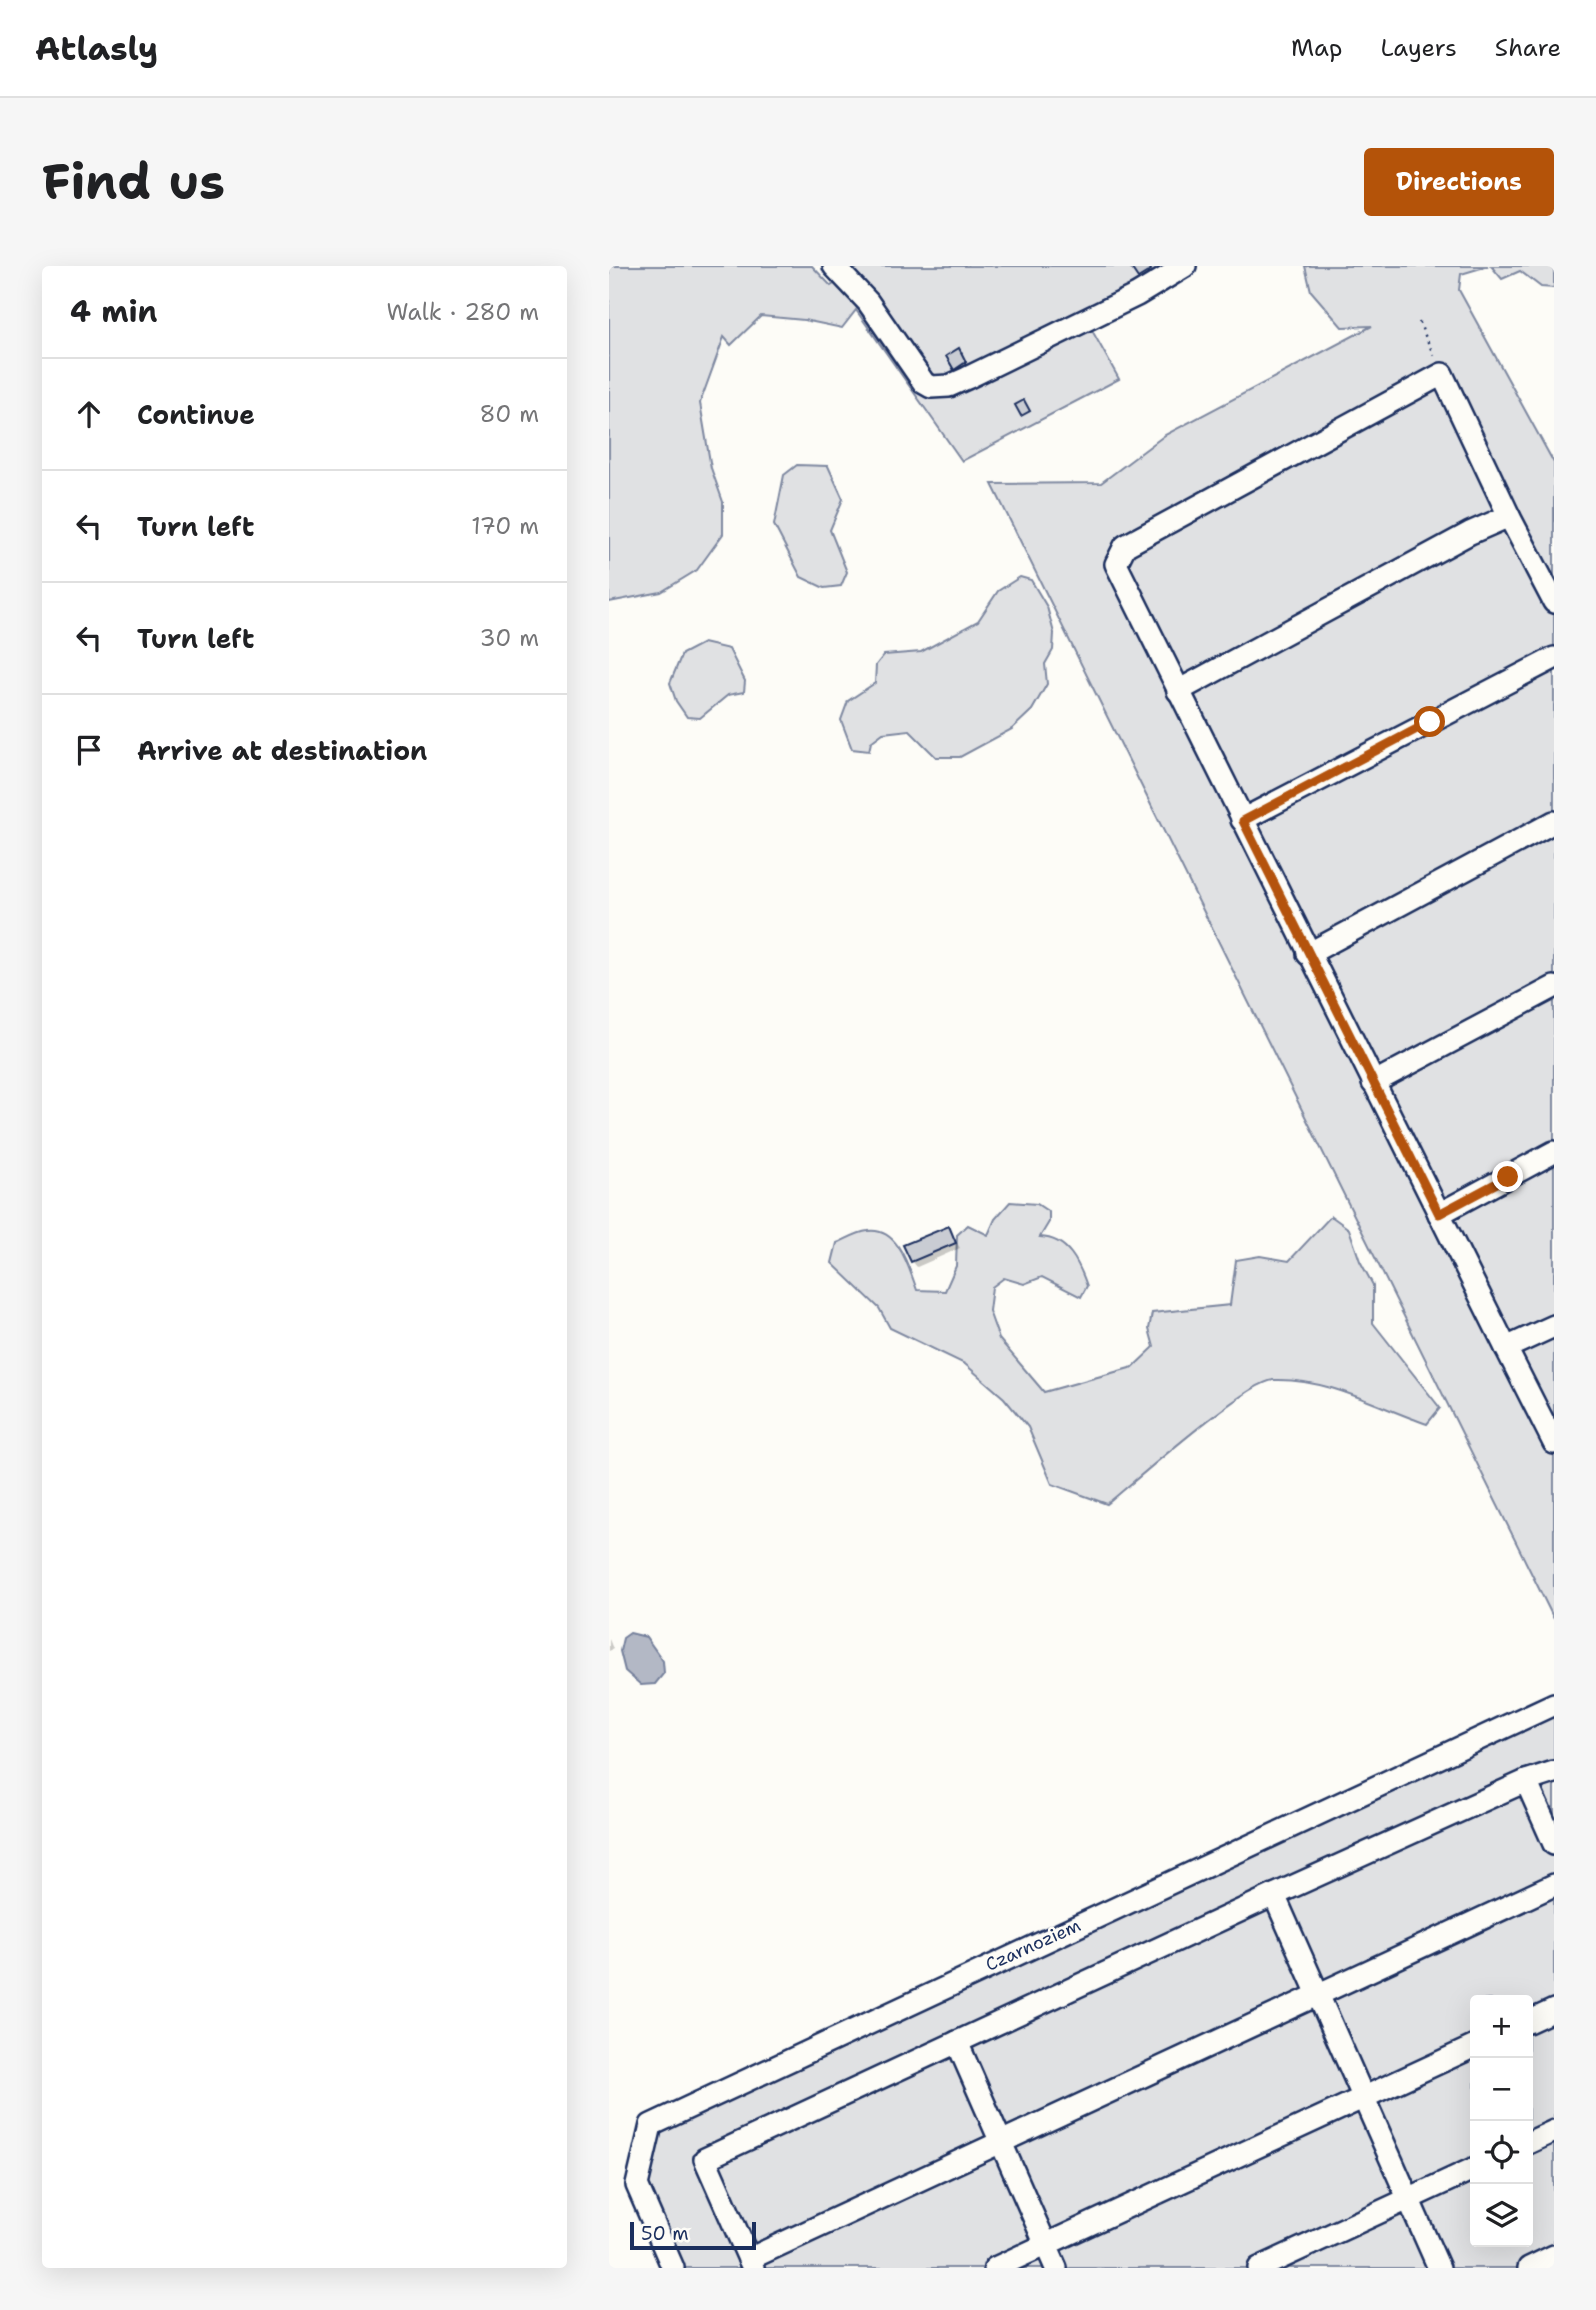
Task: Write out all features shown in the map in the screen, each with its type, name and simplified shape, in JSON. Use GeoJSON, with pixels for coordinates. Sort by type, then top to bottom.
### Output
{"type":"FeatureCollection","features":[{"type":"Feature","properties":{"kind":"street"},"geometry":{"type":"LineString","coordinates":[[834,266],[868,302],[924,383],[938,387],[949,387],[1090,319],[1185,266]]}},
{"type":"Feature","properties":{"kind":"street"},"geometry":{"type":"LineString","coordinates":[[1554,602],[1509,516],[1442,374],[1119,552],[1116,564],[1554,1443]]}},
{"type":"Feature","properties":{"kind":"street"},"geometry":{"type":"LineString","coordinates":[[1178,691],[1458,540],[1509,516]]}},
{"type":"Feature","properties":{"kind":"street"},"geometry":{"type":"LineString","coordinates":[[1243,821],[1554,658]]}},
{"type":"Feature","properties":{"kind":"street"},"geometry":{"type":"LineString","coordinates":[[1308,954],[1554,822]]}},
{"type":"Feature","properties":{"kind":"street"},"geometry":{"type":"LineString","coordinates":[[1373,1083],[1554,987]]}},
{"type":"Feature","properties":{"kind":"street"},"geometry":{"type":"LineString","coordinates":[[1439,1214],[1554,1152]]}},
{"type":"Feature","properties":{"kind":"street"},"geometry":{"type":"LineString","coordinates":[[1506,1348],[1554,1326]]}},
{"type":"Feature","properties":{"kind":"street","name":"Czarnoziem"},"geometry":{"type":"LineString","coordinates":[[673,2268],[637,2185],[652,2125],[932,1991],[1250,1847],[1554,1704]]}},
{"type":"Feature","properties":{"kind":"street"},"geometry":{"type":"LineString","coordinates":[[1554,1772],[1527,1781],[1274,1895],[705,2159],[751,2263],[1554,1885]]}},
{"type":"Feature","properties":{"kind":"street"},"geometry":{"type":"LineString","coordinates":[[1527,1781],[1554,1844]]}},
{"type":"Feature","properties":{"kind":"street"},"geometry":{"type":"LineString","coordinates":[[1274,1895],[1439,2268]]}},
{"type":"Feature","properties":{"kind":"street"},"geometry":{"type":"LineString","coordinates":[[1533,2020],[1554,2010]]}},
{"type":"Feature","properties":{"kind":"street"},"geometry":{"type":"LineString","coordinates":[[957,2042],[1056,2268]]}},
{"type":"Feature","properties":{"kind":"street"},"geometry":{"type":"LineString","coordinates":[[995,2268],[1470,2048]]}},
{"type":"Feature","properties":{"kind":"street"},"geometry":{"type":"LineString","coordinates":[[1533,2141],[1554,2131]]}},
{"type":"Feature","properties":{"kind":"street"},"geometry":{"type":"LineString","coordinates":[[1259,2268],[1470,2170]]}},
{"type":"Feature","properties":{"kind":"street"},"geometry":{"type":"LineString","coordinates":[[1529,2268],[1554,2256]]}},
{"type":"Feature","properties":{"kind":"path"},"geometry":{"type":"LineString","coordinates":[[1419,322],[1442,374]]}},
{"type":"Feature","properties":{"kind":"shaded area"},"geometry":{"type":"Polygon","coordinates":[[[609,266],[812,266],[831,286],[857,268],[854,266],[1195,266],[1089,325],[1119,379],[962,461],[856,310],[842,328],[804,320],[761,316],[731,345],[724,337],[700,403],[711,468],[723,502],[723,534],[697,570],[661,592],[609,602],[609,266]]]}},
{"type":"Feature","properties":{"kind":"shaded area"},"geometry":{"type":"Polygon","coordinates":[[[1305,266],[1488,266],[1461,274],[1459,290],[1554,463],[1554,1619],[992,484],[1101,483],[1165,435],[1372,326],[1342,327],[1311,291],[1305,266]]]}},
{"type":"Feature","properties":{"kind":"shaded area"},"geometry":{"type":"Polygon","coordinates":[[[1491,266],[1554,266],[1554,288],[1541,287],[1520,271],[1502,279],[1491,266]]]}},
{"type":"Feature","properties":{"kind":"shaded area"},"geometry":{"type":"Polygon","coordinates":[[[797,465],[828,466],[843,499],[830,530],[847,572],[841,586],[824,588],[801,577],[774,525],[784,475],[797,465]]]}},
{"type":"Feature","properties":{"kind":"shaded area"},"geometry":{"type":"Polygon","coordinates":[[[1020,577],[1031,580],[1047,607],[1054,633],[1053,650],[1045,664],[1047,684],[1032,710],[1012,729],[960,757],[936,757],[909,730],[883,733],[871,742],[869,751],[852,749],[841,720],[848,701],[875,683],[876,665],[884,655],[921,652],[978,621],[998,591],[1020,577]]]}},
{"type":"Feature","properties":{"kind":"shaded area"},"geometry":{"type":"Polygon","coordinates":[[[703,643],[729,649],[745,681],[744,692],[728,695],[700,718],[687,717],[676,701],[670,683],[682,654],[703,643]]]}},
{"type":"Feature","properties":{"kind":"shaded area"},"geometry":{"type":"Polygon","coordinates":[[[1010,1202],[1037,1204],[1049,1212],[1049,1222],[1040,1237],[1058,1242],[1071,1253],[1087,1286],[1081,1297],[1042,1277],[1024,1284],[1004,1278],[992,1287],[989,1311],[999,1339],[1044,1392],[1133,1367],[1154,1347],[1149,1329],[1152,1313],[1230,1305],[1236,1260],[1260,1256],[1289,1261],[1331,1216],[1349,1229],[1360,1261],[1373,1285],[1373,1323],[1440,1408],[1427,1424],[1333,1389],[1274,1380],[1260,1385],[1216,1414],[1107,1504],[1052,1484],[1028,1427],[1004,1398],[965,1364],[890,1328],[879,1308],[832,1263],[837,1243],[856,1234],[879,1232],[895,1242],[901,1251],[917,1290],[945,1291],[956,1266],[957,1235],[968,1225],[988,1235],[995,1219],[1010,1202]]]}},
{"type":"Feature","properties":{"kind":"shaded area"},"geometry":{"type":"Polygon","coordinates":[[[630,1633],[646,1637],[663,1661],[664,1673],[655,1684],[641,1685],[625,1671],[620,1651],[623,1638],[630,1633]]]}},
{"type":"Feature","properties":{"kind":"shaded area"},"geometry":{"type":"Polygon","coordinates":[[[1554,1711],[1554,2268],[680,2268],[650,2196],[646,2177],[661,2129],[1554,1711]]]}},
{"type":"Feature","properties":{"kind":"building"},"geometry":{"type":"Polygon","coordinates":[[[1130,266],[1149,266],[1151,270],[1138,278],[1130,266]]]}},
{"type":"Feature","properties":{"kind":"building"},"geometry":{"type":"Polygon","coordinates":[[[959,348],[966,362],[954,370],[946,356],[959,348]]]}},
{"type":"Feature","properties":{"kind":"building"},"geometry":{"type":"Polygon","coordinates":[[[1024,400],[1030,411],[1021,416],[1015,405],[1024,400]]]}},
{"type":"Feature","properties":{"kind":"building"},"geometry":{"type":"Polygon","coordinates":[[[949,1226],[956,1243],[911,1262],[903,1245],[949,1226]]]}},
{"type":"Feature","properties":{"kind":"route"},"geometry":{"type":"LineString","coordinates":[[1430,722],[1243,821],[1439,1214],[1508,1177]]}}]}
